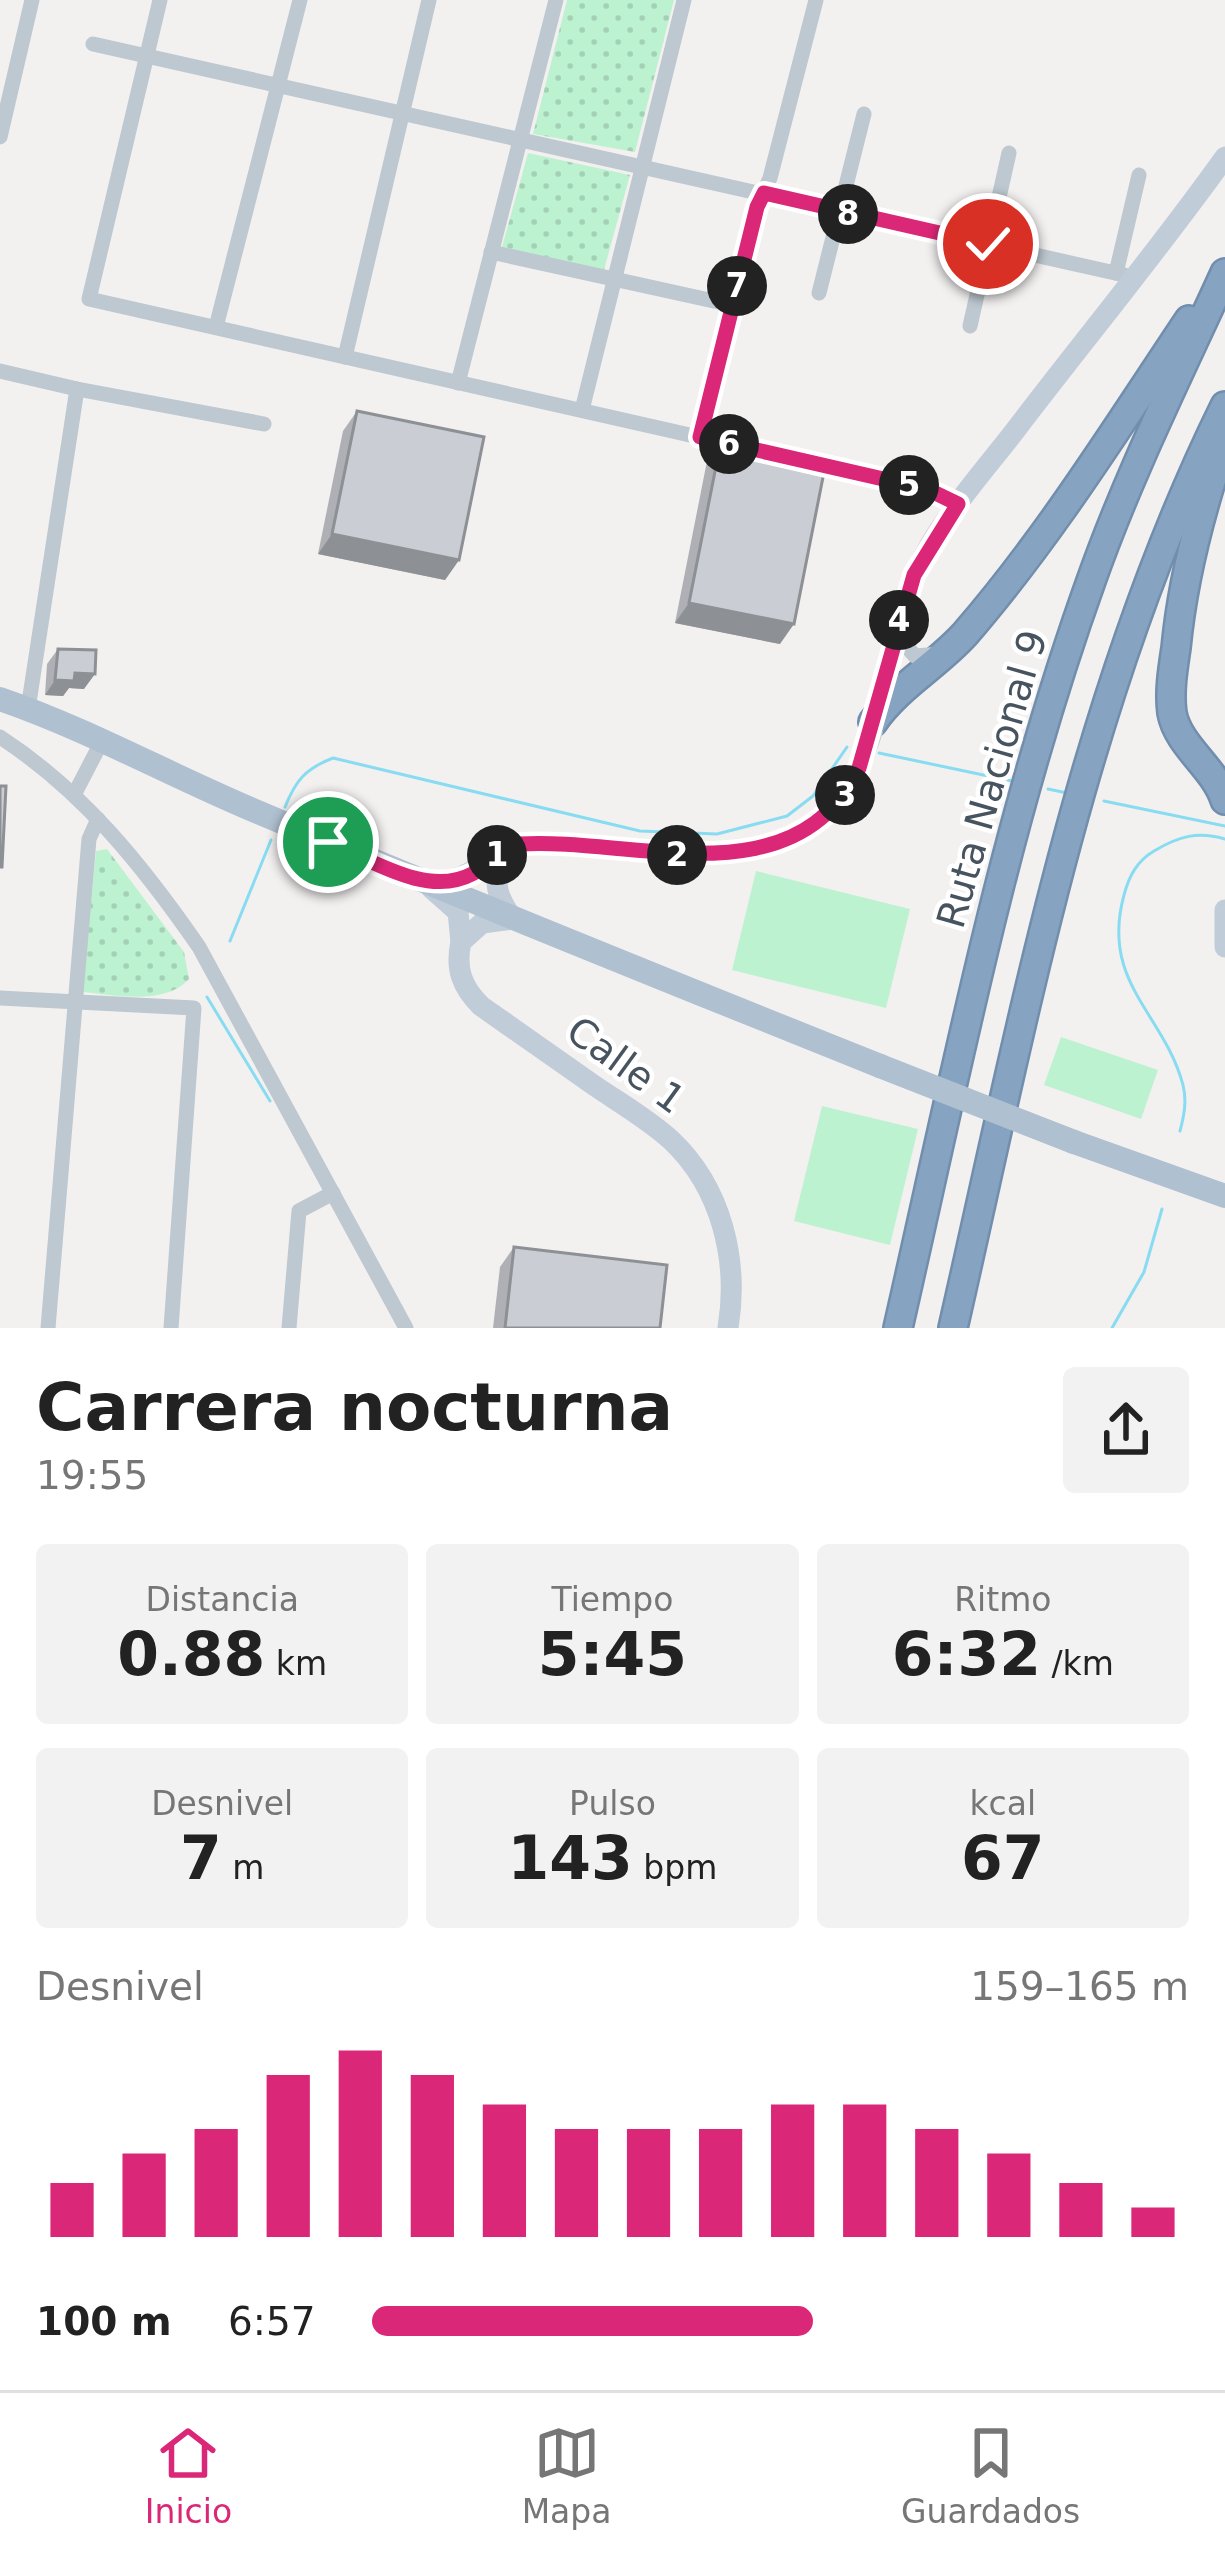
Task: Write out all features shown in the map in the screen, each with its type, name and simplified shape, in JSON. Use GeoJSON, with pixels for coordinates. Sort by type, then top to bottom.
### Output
{"type":"FeatureCollection","features":[{"type":"Feature","properties":{"kind":"highway"},"geometry":{"type":"LineString","coordinates":[[873,722],[896,692],[962,638],[1019,566],[1225,270]]}},
{"type":"Feature","properties":{"kind":"highway","name":"Ruta Nacional 9"},"geometry":{"type":"LineString","coordinates":[[898,1328],[996,902],[1048,717],[1091,579],[1225,270]]}},
{"type":"Feature","properties":{"kind":"highway"},"geometry":{"type":"LineString","coordinates":[[952,1328],[1049,914],[1095,746],[1143,599],[1225,406]]}},
{"type":"Feature","properties":{"kind":"highway"},"geometry":{"type":"LineString","coordinates":[[1225,439],[1191,550],[1174,662],[1172,713],[1225,800]]}},
{"type":"Feature","properties":{"kind":"highway"},"geometry":{"type":"LineString","coordinates":[[1195,751],[1225,753]]}},
{"type":"Feature","properties":{"kind":"main road"},"geometry":{"type":"LineString","coordinates":[[0,699],[102,740],[203,790],[513,919],[1074,1142],[1225,1196]]}},
{"type":"Feature","properties":{"kind":"street"},"geometry":{"type":"LineString","coordinates":[[0,137],[4,102],[32,0]]}},
{"type":"Feature","properties":{"kind":"street"},"geometry":{"type":"LineString","coordinates":[[160,0],[89,299],[744,448]]}},
{"type":"Feature","properties":{"kind":"street"},"geometry":{"type":"LineString","coordinates":[[216,328],[300,0]]}},
{"type":"Feature","properties":{"kind":"street"},"geometry":{"type":"LineString","coordinates":[[345,357],[429,0]]}},
{"type":"Feature","properties":{"kind":"street"},"geometry":{"type":"LineString","coordinates":[[458,383],[556,0]]}},
{"type":"Feature","properties":{"kind":"street"},"geometry":{"type":"LineString","coordinates":[[582,410],[684,0]]}},
{"type":"Feature","properties":{"kind":"street"},"geometry":{"type":"LineString","coordinates":[[700,437],[757,207],[816,0]]}},
{"type":"Feature","properties":{"kind":"street"},"geometry":{"type":"LineString","coordinates":[[93,44],[1125,275]]}},
{"type":"Feature","properties":{"kind":"street"},"geometry":{"type":"LineString","coordinates":[[819,293],[864,114]]}},
{"type":"Feature","properties":{"kind":"street"},"geometry":{"type":"LineString","coordinates":[[970,326],[1009,153]]}},
{"type":"Feature","properties":{"kind":"street"},"geometry":{"type":"LineString","coordinates":[[422,881],[469,876],[520,844],[682,856],[730,852],[782,839],[829,814],[848,792],[873,722],[914,575],[958,504],[1125,275],[1225,157]]}},
{"type":"Feature","properties":{"kind":"street"},"geometry":{"type":"LineString","coordinates":[[1125,275],[1139,175]]}},
{"type":"Feature","properties":{"kind":"street"},"geometry":{"type":"LineString","coordinates":[[491,252],[732,305]]}},
{"type":"Feature","properties":{"kind":"street"},"geometry":{"type":"LineString","coordinates":[[0,371],[264,424]]}},
{"type":"Feature","properties":{"kind":"street"},"geometry":{"type":"LineString","coordinates":[[28,709],[76,389]]}},
{"type":"Feature","properties":{"kind":"street"},"geometry":{"type":"LineString","coordinates":[[788,458],[927,489],[958,504]]}},
{"type":"Feature","properties":{"kind":"street"},"geometry":{"type":"LineString","coordinates":[[895,633],[915,656],[944,653]]}},
{"type":"Feature","properties":{"kind":"street"},"geometry":{"type":"LineString","coordinates":[[0,737],[74,793],[158,888],[199,947],[406,1328]]}},
{"type":"Feature","properties":{"kind":"street"},"geometry":{"type":"LineString","coordinates":[[74,793],[102,740]]}},
{"type":"Feature","properties":{"kind":"street"},"geometry":{"type":"LineString","coordinates":[[48,1328],[89,839],[98,819]]}},
{"type":"Feature","properties":{"kind":"street"},"geometry":{"type":"LineString","coordinates":[[460,942],[482,923],[513,919],[501,903],[496,882],[501,862],[520,844]]}},
{"type":"Feature","properties":{"kind":"street","name":"Calle 1"},"geometry":{"type":"LineString","coordinates":[[422,881],[458,912],[460,975],[481,1006],[661,1132],[695,1169],[716,1210],[730,1255],[733,1283],[728,1328]]}},
{"type":"Feature","properties":{"kind":"street"},"geometry":{"type":"LineString","coordinates":[[1225,910],[1225,946]]}},
{"type":"Feature","properties":{"kind":"street"},"geometry":{"type":"LineString","coordinates":[[0,998],[194,1008],[171,1328]]}},
{"type":"Feature","properties":{"kind":"street"},"geometry":{"type":"LineString","coordinates":[[289,1328],[299,1210],[333,1192]]}},
{"type":"Feature","properties":{"kind":"green space"},"geometry":{"type":"Polygon","coordinates":[[[567,0],[674,0],[635,152],[533,134],[567,0]]]}},
{"type":"Feature","properties":{"kind":"green space"},"geometry":{"type":"Polygon","coordinates":[[[528,153],[630,175],[604,270],[502,247],[528,153]]]}},
{"type":"Feature","properties":{"kind":"green space"},"geometry":{"type":"Polygon","coordinates":[[[107,849],[184,952],[189,979],[167,993],[139,997],[82,992],[96,851],[107,849]]]}},
{"type":"Feature","properties":{"kind":"green space"},"geometry":{"type":"Polygon","coordinates":[[[756,871],[910,909],[886,1008],[732,970],[756,871]]]}},
{"type":"Feature","properties":{"kind":"green space"},"geometry":{"type":"Polygon","coordinates":[[[1061,1037],[1158,1070],[1141,1119],[1044,1085],[1061,1037]]]}},
{"type":"Feature","properties":{"kind":"green space"},"geometry":{"type":"Polygon","coordinates":[[[822,1106],[918,1129],[890,1245],[794,1221],[822,1106]]]}},
{"type":"Feature","properties":{"kind":"building"},"geometry":{"type":"Polygon","coordinates":[[[357,411],[484,437],[459,560],[332,534],[357,411]]]}},
{"type":"Feature","properties":{"kind":"building"},"geometry":{"type":"Polygon","coordinates":[[[722,436],[827,457],[794,624],[689,603],[722,436]]]}},
{"type":"Feature","properties":{"kind":"building"},"geometry":{"type":"Polygon","coordinates":[[[58,649],[96,650],[95,674],[75,673],[74,681],[55,680],[58,649]]]}},
{"type":"Feature","properties":{"kind":"building"},"geometry":{"type":"Polygon","coordinates":[[[0,786],[6,786],[2,867],[0,867],[0,786]]]}},
{"type":"Feature","properties":{"kind":"building"},"geometry":{"type":"Polygon","coordinates":[[[514,1247],[667,1265],[660,1328],[505,1328],[514,1247]]]}},
{"type":"Feature","properties":{"kind":"waterway"},"geometry":{"type":"LineString","coordinates":[[285,807],[303,776],[333,758],[640,831],[717,834],[787,816],[813,796],[847,747]]}},
{"type":"Feature","properties":{"kind":"waterway"},"geometry":{"type":"LineString","coordinates":[[879,753],[1012,781]]}},
{"type":"Feature","properties":{"kind":"waterway"},"geometry":{"type":"LineString","coordinates":[[1048,789],[1067,793]]}},
{"type":"Feature","properties":{"kind":"waterway"},"geometry":{"type":"LineString","coordinates":[[1104,801],[1225,826]]}},
{"type":"Feature","properties":{"kind":"waterway"},"geometry":{"type":"LineString","coordinates":[[1180,1131],[1183,1085],[1127,975],[1119,925],[1128,882],[1148,855],[1189,836],[1225,839]]}},
{"type":"Feature","properties":{"kind":"waterway"},"geometry":{"type":"LineString","coordinates":[[230,941],[271,840]]}},
{"type":"Feature","properties":{"kind":"waterway"},"geometry":{"type":"LineString","coordinates":[[207,997],[270,1101]]}},
{"type":"Feature","properties":{"kind":"waterway"},"geometry":{"type":"LineString","coordinates":[[1112,1328],[1144,1272],[1162,1209]]}},
{"type":"Feature","properties":{"kind":"route"},"geometry":{"type":"LineString","coordinates":[[328,842],[422,881],[441,882],[469,876],[520,844],[705,855],[782,839],[829,814],[848,792],[859,768],[914,575],[958,504],[927,489],[700,437],[757,207],[764,193],[988,244]]}}]}
